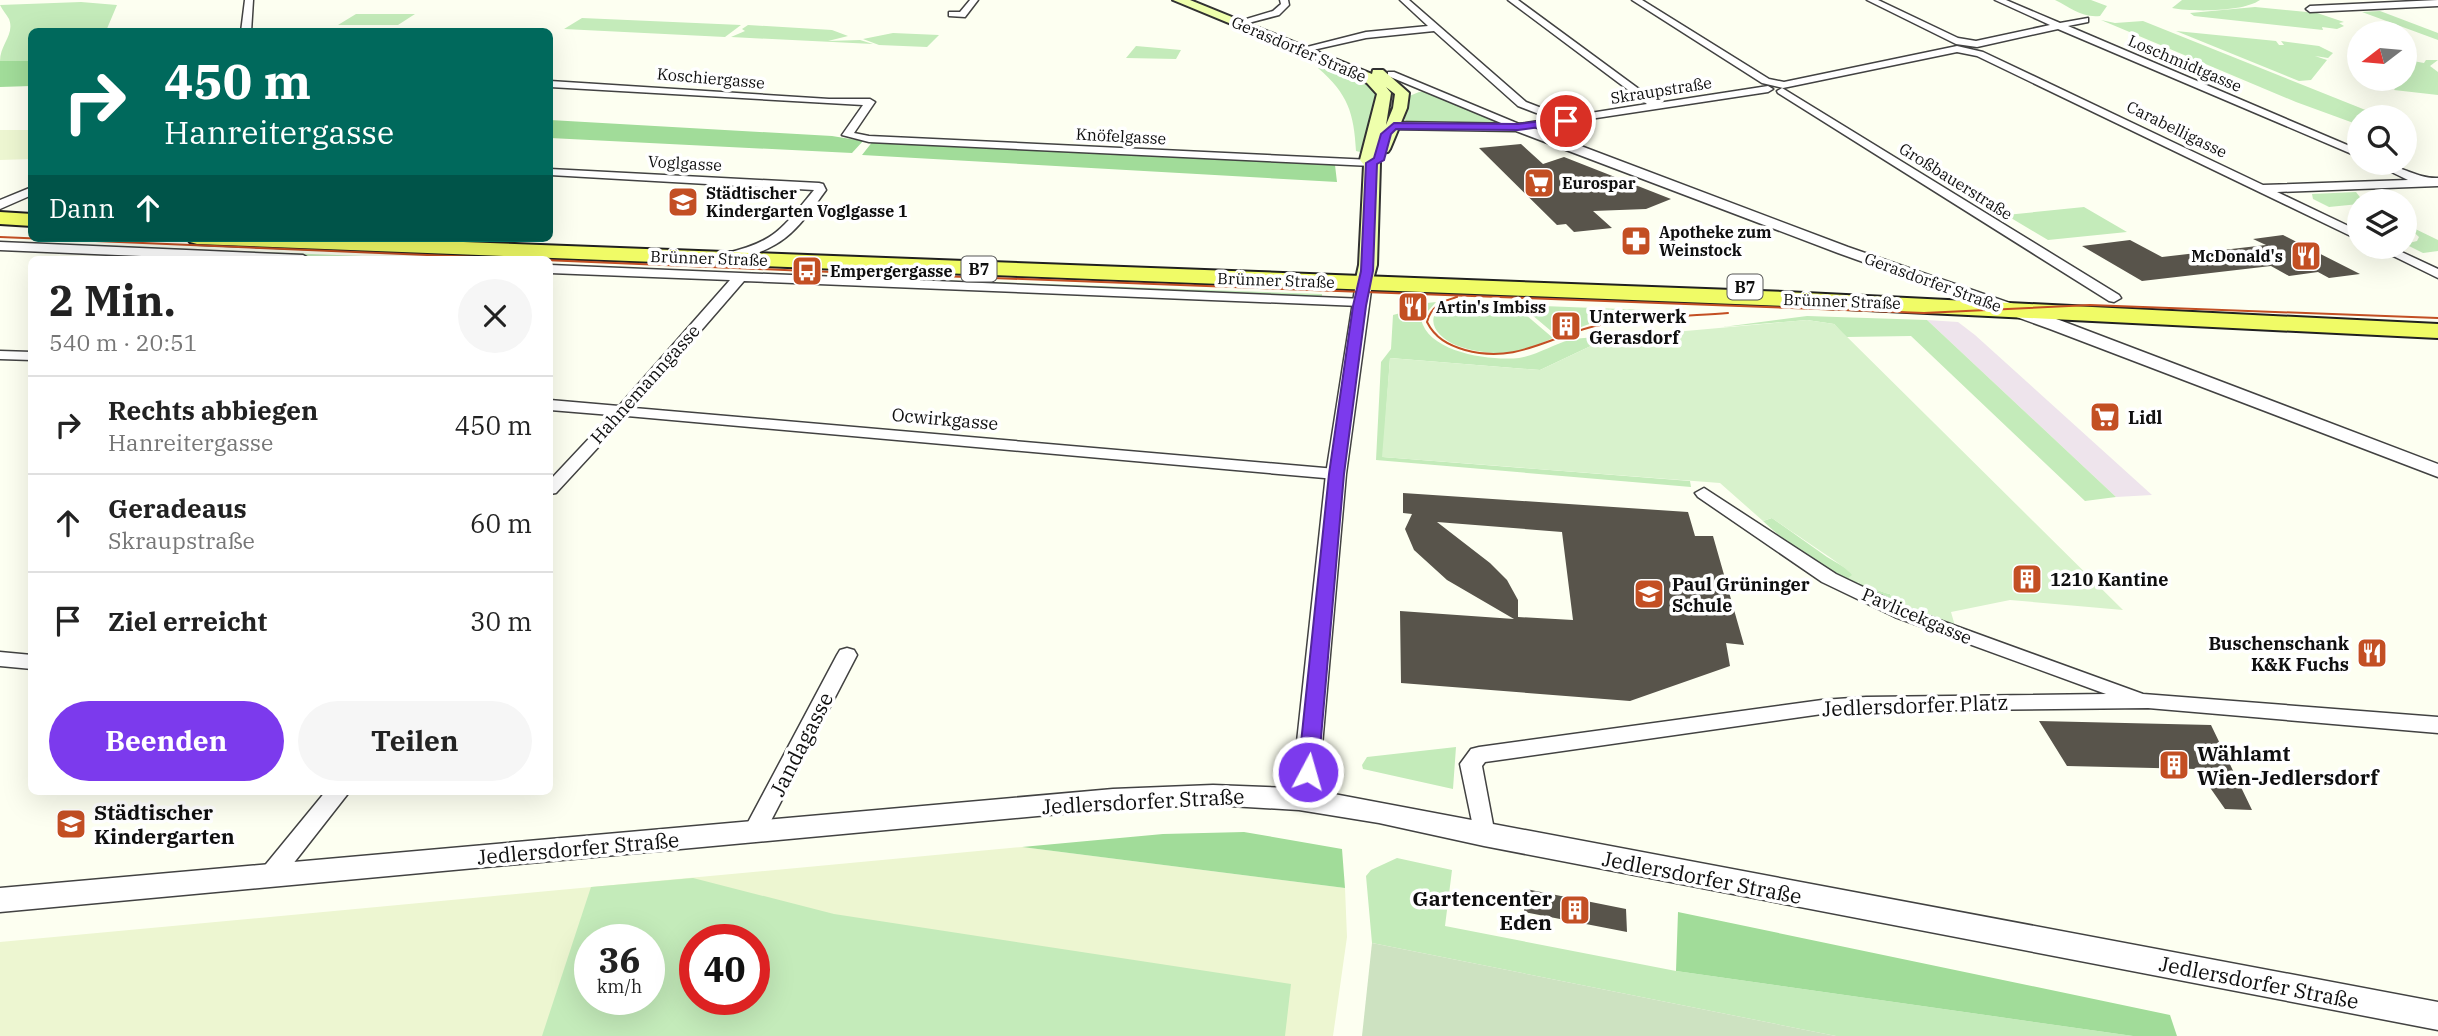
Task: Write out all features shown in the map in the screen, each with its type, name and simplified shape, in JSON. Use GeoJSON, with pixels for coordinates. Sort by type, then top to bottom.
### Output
{"type":"FeatureCollection","features":[{"type":"Feature","properties":{"kind":"main road","name":"Gerasdorfer Straße"},"geometry":{"type":"LineString","coordinates":[[1179,0],[1244,21]]}},
{"type":"Feature","properties":{"kind":"main road","name":"Gerasdorfer Straße"},"geometry":{"type":"LineString","coordinates":[[1195,0],[1311,47],[1362,64],[1388,79],[1402,93]]}},
{"type":"Feature","properties":{"kind":"main road","name":"Gerasdorfer Straße"},"geometry":{"type":"LineString","coordinates":[[1311,47],[1372,80],[1384,93],[1384,105],[1368,160],[1371,163],[1364,285]]}},
{"type":"Feature","properties":{"kind":"main road"},"geometry":{"type":"LineString","coordinates":[[1384,93],[1391,105],[1385,120],[1394,126]]}},
{"type":"Feature","properties":{"kind":"main road"},"geometry":{"type":"LineString","coordinates":[[1371,163],[1379,160],[1386,134],[1394,126],[1402,107],[1402,93]]}},
{"type":"Feature","properties":{"kind":"main road"},"geometry":{"type":"LineString","coordinates":[[0,218],[28,220]]}},
{"type":"Feature","properties":{"kind":"main road"},"geometry":{"type":"LineString","coordinates":[[0,229],[28,231]]}},
{"type":"Feature","properties":{"kind":"main road","name":"Brünner Straße"},"geometry":{"type":"LineString","coordinates":[[553,241],[767,248],[1364,285],[1963,293],[2438,312]]}},
{"type":"Feature","properties":{"kind":"main road","name":"Brünner Straße"},"geometry":{"type":"LineString","coordinates":[[301,242],[1364,285],[1923,304],[2017,312],[2438,331]]}},
{"type":"Feature","properties":{"kind":"street"},"geometry":{"type":"LineString","coordinates":[[246,28],[249,0]]}},
{"type":"Feature","properties":{"kind":"street"},"geometry":{"type":"LineString","coordinates":[[952,14],[962,15],[974,0]]}},
{"type":"Feature","properties":{"kind":"street"},"geometry":{"type":"LineString","coordinates":[[1244,21],[1282,9],[1284,0]]}},
{"type":"Feature","properties":{"kind":"street"},"geometry":{"type":"LineString","coordinates":[[1404,0],[1522,104],[1566,121]]}},
{"type":"Feature","properties":{"kind":"street"},"geometry":{"type":"LineString","coordinates":[[1512,0],[1656,106]]}},
{"type":"Feature","properties":{"kind":"street"},"geometry":{"type":"LineString","coordinates":[[1636,0],[1769,86],[1782,88],[1957,45]]}},
{"type":"Feature","properties":{"kind":"street"},"geometry":{"type":"LineString","coordinates":[[1871,0],[1957,45],[1978,49],[2056,24],[2085,19]]}},
{"type":"Feature","properties":{"kind":"street","name":"Loschmidtgasse"},"geometry":{"type":"LineString","coordinates":[[1999,0],[2347,149]]}},
{"type":"Feature","properties":{"kind":"street"},"geometry":{"type":"LineString","coordinates":[[2310,9],[2438,3]]}},
{"type":"Feature","properties":{"kind":"street"},"geometry":{"type":"LineString","coordinates":[[1311,47],[1366,35],[1435,28]]}},
{"type":"Feature","properties":{"kind":"street","name":"Carabelligasse"},"geometry":{"type":"LineString","coordinates":[[1978,49],[2347,230]]}},
{"type":"Feature","properties":{"kind":"street","name":"Gerasdorfer Straße"},"geometry":{"type":"LineString","coordinates":[[1391,74],[1518,127],[2438,471]]}},
{"type":"Feature","properties":{"kind":"street","name":"Koschiergasse"},"geometry":{"type":"LineString","coordinates":[[553,84],[870,102],[847,135],[869,139]]}},
{"type":"Feature","properties":{"kind":"street","name":"Skraupstraße"},"geometry":{"type":"LineString","coordinates":[[1518,127],[1769,86]]}},
{"type":"Feature","properties":{"kind":"street","name":"Großbauerstraße"},"geometry":{"type":"LineString","coordinates":[[1782,88],[2114,298]]}},
{"type":"Feature","properties":{"kind":"street"},"geometry":{"type":"LineString","coordinates":[[1402,93],[1430,89]]}},
{"type":"Feature","properties":{"kind":"street"},"geometry":{"type":"LineString","coordinates":[[1394,126],[1518,127]]}},
{"type":"Feature","properties":{"kind":"street","name":"Knöfelgasse"},"geometry":{"type":"LineString","coordinates":[[869,139],[1371,163]]}},
{"type":"Feature","properties":{"kind":"street","name":"Voglgasse"},"geometry":{"type":"LineString","coordinates":[[553,172],[819,187],[820,190],[778,241],[767,248]]}},
{"type":"Feature","properties":{"kind":"street"},"geometry":{"type":"LineString","coordinates":[[2408,175],[2425,182]]}},
{"type":"Feature","properties":{"kind":"street"},"geometry":{"type":"LineString","coordinates":[[2259,189],[2438,182]]}},
{"type":"Feature","properties":{"kind":"street"},"geometry":{"type":"LineString","coordinates":[[0,205],[28,192]]}},
{"type":"Feature","properties":{"kind":"street"},"geometry":{"type":"LineString","coordinates":[[0,246],[233,256]]}},
{"type":"Feature","properties":{"kind":"street"},"geometry":{"type":"LineString","coordinates":[[717,258],[767,248]]}},
{"type":"Feature","properties":{"kind":"street"},"geometry":{"type":"LineString","coordinates":[[2406,259],[2438,274]]}},
{"type":"Feature","properties":{"kind":"street","name":"Brünner Straße"},"geometry":{"type":"LineString","coordinates":[[553,270],[739,278],[1364,285]]}},
{"type":"Feature","properties":{"kind":"street","name":"Hahnemanngasse"},"geometry":{"type":"LineString","coordinates":[[553,486],[625,409],[739,278]]}},
{"type":"Feature","properties":{"kind":"street"},"geometry":{"type":"LineString","coordinates":[[1304,800],[1336,474],[1364,285]]}},
{"type":"Feature","properties":{"kind":"street"},"geometry":{"type":"LineString","coordinates":[[1,355],[28,356]]}},
{"type":"Feature","properties":{"kind":"street","name":"Ocwirkgasse"},"geometry":{"type":"LineString","coordinates":[[553,405],[625,409],[1336,474]]}},
{"type":"Feature","properties":{"kind":"street","name":"Pavlicekgasse"},"geometry":{"type":"LineString","coordinates":[[1704,494],[1829,578],[1902,613],[2148,701]]}},
{"type":"Feature","properties":{"kind":"street","name":"Jandagasse"},"geometry":{"type":"LineString","coordinates":[[754,832],[847,655]]}},
{"type":"Feature","properties":{"kind":"street"},"geometry":{"type":"LineString","coordinates":[[0,659],[28,662]]}},
{"type":"Feature","properties":{"kind":"street","name":"Jedlersdorfer Platz"},"geometry":{"type":"LineString","coordinates":[[1484,835],[1471,764],[1479,755],[1833,706],[2148,701],[2438,725]]}},
{"type":"Feature","properties":{"kind":"street"},"geometry":{"type":"LineString","coordinates":[[270,876],[337,795]]}},
{"type":"Feature","properties":{"kind":"street","name":"Jedlersdorfer Straße"},"geometry":{"type":"LineString","coordinates":[[0,900],[1167,796],[1225,795],[1304,800],[1355,808],[1484,835],[2438,1016]]}},
{"type":"Feature","properties":{"kind":"shaded area"},"geometry":{"type":"Polygon","coordinates":[[[1927,320],[1958,322],[1975,335],[2152,495],[2116,497],[1927,320]]]}},
{"type":"Feature","properties":{"kind":"green space"},"geometry":{"type":"Polygon","coordinates":[[[2055,0],[2091,0],[2107,6],[2100,16],[2093,16],[2081,14],[2055,0]]]}},
{"type":"Feature","properties":{"kind":"green space"},"geometry":{"type":"Polygon","coordinates":[[[2182,0],[2260,0],[2230,9],[2172,8],[2182,0]]]}},
{"type":"Feature","properties":{"kind":"green space"},"geometry":{"type":"Polygon","coordinates":[[[81,2],[117,5],[107,28],[28,28],[28,61],[0,61],[10,25],[0,5],[81,2]]]}},
{"type":"Feature","properties":{"kind":"green space"},"geometry":{"type":"Polygon","coordinates":[[[2255,7],[2317,13],[2344,22],[2339,23],[2344,26],[2337,29],[2322,27],[2323,30],[2194,16],[2190,13],[2255,7]]]}},
{"type":"Feature","properties":{"kind":"green space"},"geometry":{"type":"Polygon","coordinates":[[[2380,11],[2406,21],[2386,21],[2362,12],[2380,11]]]}},
{"type":"Feature","properties":{"kind":"green space"},"geometry":{"type":"Polygon","coordinates":[[[356,14],[415,14],[398,25],[338,25],[356,14]]]}},
{"type":"Feature","properties":{"kind":"green space"},"geometry":{"type":"Polygon","coordinates":[[[582,18],[741,25],[725,37],[564,29],[582,18]]]}},
{"type":"Feature","properties":{"kind":"green space"},"geometry":{"type":"Polygon","coordinates":[[[2101,20],[2115,23],[2143,21],[2353,105],[2347,105],[2347,121],[2101,20]]]}},
{"type":"Feature","properties":{"kind":"green space"},"geometry":{"type":"Polygon","coordinates":[[[748,25],[832,30],[848,36],[828,41],[860,40],[873,44],[731,37],[745,31],[742,29],[748,25]]]}},
{"type":"Feature","properties":{"kind":"green space"},"geometry":{"type":"Polygon","coordinates":[[[2417,25],[2438,33],[2438,40],[2417,32],[2417,25]]]}},
{"type":"Feature","properties":{"kind":"green space"},"geometry":{"type":"Polygon","coordinates":[[[2176,31],[2276,41],[2279,45],[2284,45],[2281,41],[2319,46],[2333,53],[2328,58],[2315,56],[2327,60],[2311,80],[2299,81],[2176,31]]]}},
{"type":"Feature","properties":{"kind":"green space"},"geometry":{"type":"Polygon","coordinates":[[[893,33],[939,35],[927,47],[879,45],[863,39],[893,33]]]}},
{"type":"Feature","properties":{"kind":"green space"},"geometry":{"type":"Polygon","coordinates":[[[1136,46],[1181,50],[1176,59],[1126,58],[1136,46]]]}},
{"type":"Feature","properties":{"kind":"green space"},"geometry":{"type":"Polygon","coordinates":[[[2426,60],[2438,60],[2430,66],[2438,72],[2438,95],[2403,91],[2417,91],[2417,62],[2424,63],[2426,60]]]}},
{"type":"Feature","properties":{"kind":"green space"},"geometry":{"type":"Polygon","coordinates":[[[0,61],[28,61],[28,86],[0,87],[0,61]]]}},
{"type":"Feature","properties":{"kind":"green space"},"geometry":{"type":"Polygon","coordinates":[[[1334,64],[1358,73],[1380,93],[1364,153],[1356,151],[1348,105],[1318,68],[1334,64]]]}},
{"type":"Feature","properties":{"kind":"green space"},"geometry":{"type":"Polygon","coordinates":[[[1419,92],[1429,92],[1496,122],[1489,125],[1406,121],[1402,115],[1407,97],[1419,92]]]}},
{"type":"Feature","properties":{"kind":"green space"},"geometry":{"type":"Polygon","coordinates":[[[553,120],[832,136],[863,141],[852,153],[553,138],[553,120]]]}},
{"type":"Feature","properties":{"kind":"green space"},"geometry":{"type":"Polygon","coordinates":[[[0,130],[28,130],[28,159],[0,160],[0,130]]]}},
{"type":"Feature","properties":{"kind":"green space"},"geometry":{"type":"Polygon","coordinates":[[[873,141],[1335,165],[1337,182],[862,155],[873,141]]]}},
{"type":"Feature","properties":{"kind":"green space"},"geometry":{"type":"Polygon","coordinates":[[[2347,192],[2347,205],[2329,207],[2313,199],[2312,194],[2347,192]]]}},
{"type":"Feature","properties":{"kind":"green space"},"geometry":{"type":"Polygon","coordinates":[[[2084,207],[2127,232],[2048,240],[2006,215],[2084,207]]]}},
{"type":"Feature","properties":{"kind":"green space"},"geometry":{"type":"Polygon","coordinates":[[[2417,230],[2438,240],[2438,251],[2423,253],[2417,250],[2417,230]]]}},
{"type":"Feature","properties":{"kind":"green space"},"geometry":{"type":"Polygon","coordinates":[[[62,244],[363,256],[286,256],[57,247],[62,244]]]}},
{"type":"Feature","properties":{"kind":"green space"},"geometry":{"type":"Polygon","coordinates":[[[764,274],[1322,294],[1322,297],[764,274]]]}},
{"type":"Feature","properties":{"kind":"green space"},"geometry":{"type":"Polygon","coordinates":[[[1436,302],[1421,319],[1426,331],[1448,347],[1478,356],[1519,358],[1570,340],[1608,338],[1607,342],[1595,344],[1540,370],[1390,358],[1383,457],[1690,481],[1691,487],[1376,460],[1381,362],[1391,349],[1393,315],[1408,309],[1418,309],[1418,304],[1436,302]]]}},
{"type":"Feature","properties":{"kind":"green space"},"geometry":{"type":"Polygon","coordinates":[[[1451,302],[1513,304],[1553,338],[1525,350],[1507,353],[1482,352],[1458,346],[1442,337],[1433,319],[1442,307],[1451,302]]]}},
{"type":"Feature","properties":{"kind":"green space"},"geometry":{"type":"Polygon","coordinates":[[[1520,305],[1671,311],[1687,314],[1592,323],[1557,336],[1520,305]]]}},
{"type":"Feature","properties":{"kind":"green space"},"geometry":{"type":"Polygon","coordinates":[[[1807,316],[1927,320],[2116,497],[2085,501],[1911,336],[1846,337],[1834,324],[1807,320],[1723,327],[1807,316]]]}},
{"type":"Feature","properties":{"kind":"green space"},"geometry":{"type":"Polygon","coordinates":[[[1807,320],[1834,324],[2123,610],[2010,600],[1951,612],[1955,626],[1894,601],[1890,594],[1848,578],[1852,575],[1839,564],[1772,518],[1763,521],[1720,483],[1382,457],[1390,358],[1540,370],[1595,344],[1607,342],[1608,338],[1807,320]]]}},
{"type":"Feature","properties":{"kind":"green space"},"geometry":{"type":"Polygon","coordinates":[[[1772,518],[1849,570],[1858,583],[1890,594],[1894,601],[1858,587],[1808,558],[1763,521],[1772,518]]]}},
{"type":"Feature","properties":{"kind":"green space"},"geometry":{"type":"Polygon","coordinates":[[[1456,747],[1453,789],[1363,769],[1362,765],[1367,757],[1456,747]]]}},
{"type":"Feature","properties":{"kind":"green space"},"geometry":{"type":"Polygon","coordinates":[[[1244,832],[1342,849],[1345,888],[1022,847],[1163,834],[1244,832]]]}},
{"type":"Feature","properties":{"kind":"green space"},"geometry":{"type":"Polygon","coordinates":[[[1022,847],[1345,888],[1347,937],[1333,1036],[0,1036],[0,942],[1022,847]]]}},
{"type":"Feature","properties":{"kind":"green space"},"geometry":{"type":"Polygon","coordinates":[[[1397,858],[1452,870],[1445,926],[1676,971],[2133,1036],[1836,1036],[1372,943],[1366,876],[1371,870],[1397,858]]]}},
{"type":"Feature","properties":{"kind":"green space"},"geometry":{"type":"Polygon","coordinates":[[[693,878],[834,914],[1291,984],[1285,1036],[542,1036],[574,939],[574,1015],[665,1015],[665,924],[579,924],[591,887],[693,878]]]}},
{"type":"Feature","properties":{"kind":"green space"},"geometry":{"type":"Polygon","coordinates":[[[1678,912],[2170,1015],[2177,1036],[2133,1036],[1676,971],[1678,912]]]}},
{"type":"Feature","properties":{"kind":"green space"},"geometry":{"type":"Polygon","coordinates":[[[1372,943],[1836,1036],[1362,1036],[1372,943]]]}},
{"type":"Feature","properties":{"kind":"building"},"geometry":{"type":"Polygon","coordinates":[[[1521,144],[1543,164],[1564,157],[1671,199],[1646,209],[1593,211],[1612,228],[1574,232],[1566,224],[1557,225],[1479,148],[1521,144]]]}},
{"type":"Feature","properties":{"kind":"building"},"geometry":{"type":"Polygon","coordinates":[[[2283,235],[2360,274],[2329,278],[2318,272],[2289,276],[2271,266],[2142,281],[2082,246],[2130,240],[2162,257],[2266,245],[2253,239],[2283,235]]]}},
{"type":"Feature","properties":{"kind":"building","name":"Paul Grüninger Schule"},"geometry":{"type":"Polygon","coordinates":[[[1403,493],[1688,512],[1695,536],[1713,536],[1744,645],[1726,643],[1730,666],[1630,701],[1401,683],[1400,611],[1514,619],[1447,580],[1414,550],[1405,529],[1412,514],[1403,513],[1403,493]],[[1437,522],[1490,563],[1507,580],[1518,600],[1518,617],[1573,620],[1562,532],[1437,522]]]}},
{"type":"Feature","properties":{"kind":"building","name":"Wählamt Wien-Jedlersdorf"},"geometry":{"type":"Polygon","coordinates":[[[2039,721],[2211,725],[2252,810],[2225,809],[2197,769],[2067,766],[2039,721]]]}},
{"type":"Feature","properties":{"kind":"building","name":"Gartencenter Eden"},"geometry":{"type":"Polygon","coordinates":[[[1526,889],[1626,909],[1627,932],[1524,912],[1526,889]]]}},
{"type":"Feature","properties":{"kind":"tram line"},"geometry":{"type":"LineString","coordinates":[[0,237],[28,238]]}},
{"type":"Feature","properties":{"kind":"tram line"},"geometry":{"type":"LineString","coordinates":[[119,242],[451,256]]}},
{"type":"Feature","properties":{"kind":"tram line"},"geometry":{"type":"LineString","coordinates":[[553,260],[1924,313],[2090,305],[2438,318]]}},
{"type":"Feature","properties":{"kind":"tram line"},"geometry":{"type":"LineString","coordinates":[[1457,297],[1438,305],[1427,322],[1438,337],[1448,343],[1485,354],[1520,351],[1605,324],[1728,313]]}},
{"type":"Feature","properties":{"kind":"place","name":"Eurospar"},"geometry":{"type":"Point","coordinates":[1539,183]}},
{"type":"Feature","properties":{"kind":"place","name":"Städtischer Kindergarten Voglgasse 1"},"geometry":{"type":"Point","coordinates":[683,202]}},
{"type":"Feature","properties":{"kind":"place","name":"Apotheke zum Weinstock"},"geometry":{"type":"Point","coordinates":[1636,241]}},
{"type":"Feature","properties":{"kind":"place","name":"McDonald's"},"geometry":{"type":"Point","coordinates":[2306,256]}},
{"type":"Feature","properties":{"kind":"place","name":"Empergergasse"},"geometry":{"type":"Point","coordinates":[807,271]}},
{"type":"Feature","properties":{"kind":"place","name":"Artin's Imbiss"},"geometry":{"type":"Point","coordinates":[1413,307]}},
{"type":"Feature","properties":{"kind":"place","name":"Unterwerk Gerasdorf"},"geometry":{"type":"Point","coordinates":[1566,326]}},
{"type":"Feature","properties":{"kind":"place","name":"Lidl"},"geometry":{"type":"Point","coordinates":[2105,417]}},
{"type":"Feature","properties":{"kind":"place","name":"1210 Kantine"},"geometry":{"type":"Point","coordinates":[2027,579]}},
{"type":"Feature","properties":{"kind":"place","name":"Paul Grüninger Schule"},"geometry":{"type":"Point","coordinates":[1649,594]}},
{"type":"Feature","properties":{"kind":"place","name":"Buschenschank K&K Fuchs"},"geometry":{"type":"Point","coordinates":[2372,653]}},
{"type":"Feature","properties":{"kind":"place","name":"Wählamt Wien-Jedlersdorf"},"geometry":{"type":"Point","coordinates":[2174,765]}},
{"type":"Feature","properties":{"kind":"place","name":"Städtischer Kindergarten"},"geometry":{"type":"Point","coordinates":[71,824]}},
{"type":"Feature","properties":{"kind":"place","name":"Gartencenter Eden"},"geometry":{"type":"Point","coordinates":[1575,910]}},
{"type":"Feature","properties":{"kind":"route"},"geometry":{"type":"LineString","coordinates":[[1308,772],[1336,474],[1359,306],[1367,271],[1371,163],[1379,160],[1386,134],[1394,126],[1518,127],[1566,121]]}}]}
